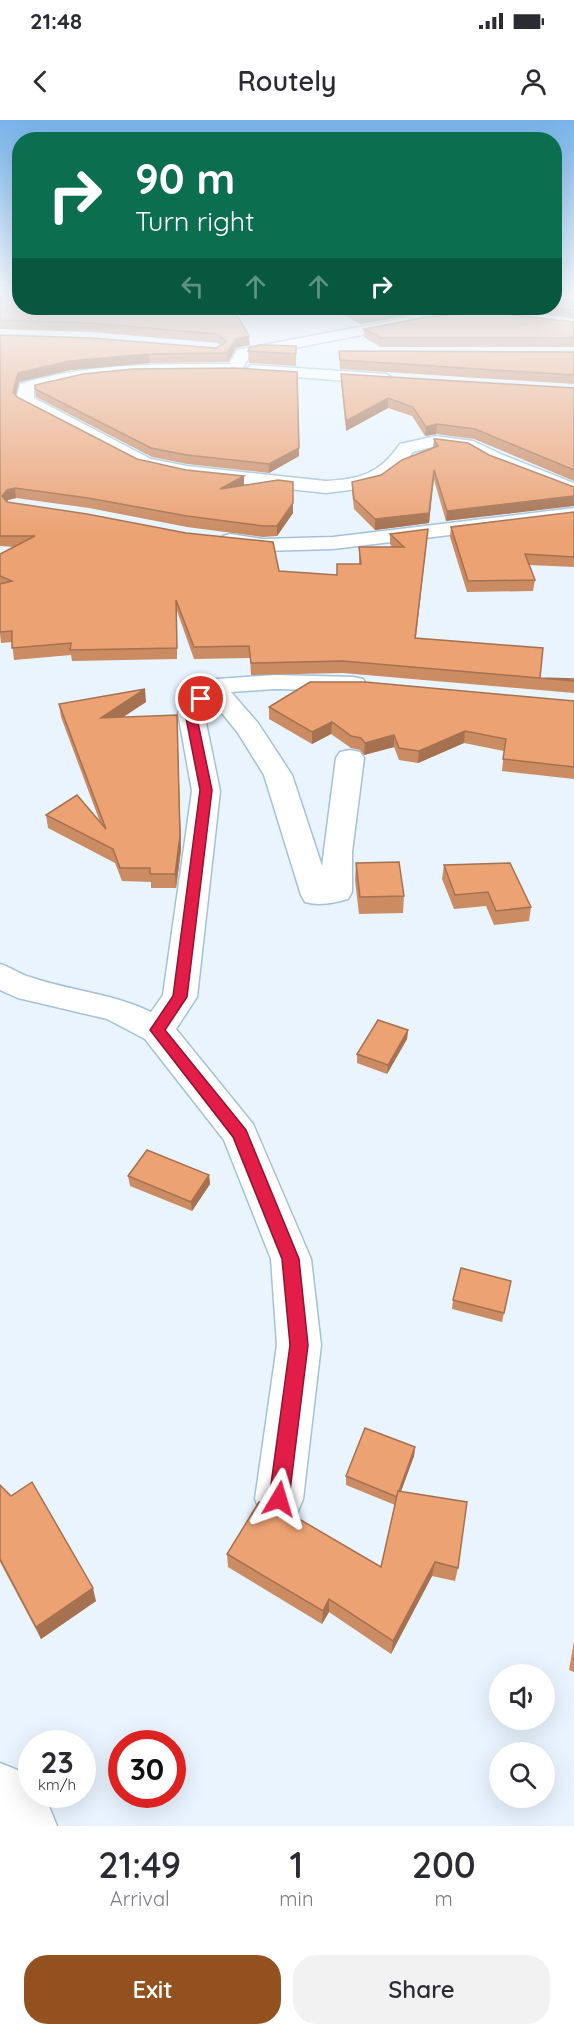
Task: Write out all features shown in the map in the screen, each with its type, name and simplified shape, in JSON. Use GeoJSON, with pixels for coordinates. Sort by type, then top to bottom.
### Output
{"type":"FeatureCollection","features":[{"type":"Feature","properties":{"kind":"street"},"geometry":{"type":"LineString","coordinates":[[95,374],[48,380],[26,388],[25,400],[145,463],[187,472],[326,487],[347,486],[376,478],[387,472],[400,461],[406,448],[421,443],[448,441],[473,446],[496,459],[574,489]]}},
{"type":"Feature","properties":{"kind":"street"},"geometry":{"type":"LineString","coordinates":[[351,374],[398,380]]}},
{"type":"Feature","properties":{"kind":"street"},"geometry":{"type":"LineString","coordinates":[[209,538],[263,544],[333,543],[574,514]]}},
{"type":"Feature","properties":{"kind":"street"},"geometry":{"type":"LineString","coordinates":[[157,1030],[180,997],[206,790],[190,713],[212,685],[274,682],[375,684]]}},
{"type":"Feature","properties":{"kind":"street"},"geometry":{"type":"LineString","coordinates":[[212,685],[249,729],[279,775],[316,895],[337,892],[337,852],[350,758]]}},
{"type":"Feature","properties":{"kind":"street"},"geometry":{"type":"LineString","coordinates":[[0,975],[18,986],[117,1010],[157,1030],[240,1134],[291,1259],[299,1345],[279,1499]]}},
{"type":"Feature","properties":{"kind":"street"},"geometry":{"type":"LineString","coordinates":[[0,1791],[29,1826]]}},
{"type":"Feature","properties":{"kind":"building"},"geometry":{"type":"Polygon","coordinates":[[[0,374],[18,374],[13,392],[17,397],[137,459],[186,470],[244,476],[220,489],[278,480],[293,482],[293,503],[277,526],[263,526],[15,488],[7,490],[2,496],[7,502],[87,514],[186,533],[273,542],[279,571],[337,575],[337,564],[361,564],[359,547],[404,547],[390,534],[428,529],[415,638],[543,648],[540,678],[574,679],[574,681],[343,661],[251,663],[249,646],[194,647],[176,600],[177,648],[70,650],[71,643],[12,648],[12,631],[0,632],[0,584],[12,581],[0,576],[0,554],[35,536],[0,536],[0,374]]]}},
{"type":"Feature","properties":{"kind":"building"},"geometry":{"type":"Polygon","coordinates":[[[83,374],[297,374],[299,448],[269,464],[187,455],[151,448],[35,389],[35,385],[83,374]]]}},
{"type":"Feature","properties":{"kind":"building"},"geometry":{"type":"Polygon","coordinates":[[[341,374],[574,388],[574,470],[475,429],[437,424],[426,427],[413,407],[388,398],[346,421],[341,374]]]}},
{"type":"Feature","properties":{"kind":"building"},"geometry":{"type":"Polygon","coordinates":[[[434,439],[468,443],[489,455],[574,487],[574,496],[447,511],[434,470],[429,513],[375,519],[354,499],[352,482],[381,475],[402,460],[438,446],[434,439]]]}},
{"type":"Feature","properties":{"kind":"building"},"geometry":{"type":"Polygon","coordinates":[[[574,512],[574,557],[525,554],[535,580],[468,581],[451,527],[574,512]]]}},
{"type":"Feature","properties":{"kind":"building"},"geometry":{"type":"Polygon","coordinates":[[[310,682],[365,682],[574,701],[574,767],[503,759],[506,739],[465,731],[419,751],[399,748],[394,735],[365,743],[361,738],[351,736],[332,722],[312,732],[269,707],[310,682]]]}},
{"type":"Feature","properties":{"kind":"building"},"geometry":{"type":"Polygon","coordinates":[[[145,689],[101,718],[177,715],[180,836],[175,874],[150,874],[150,868],[120,868],[113,849],[46,815],[77,795],[106,829],[59,704],[145,689]]]}},
{"type":"Feature","properties":{"kind":"building"},"geometry":{"type":"Polygon","coordinates":[[[399,862],[404,896],[360,897],[356,863],[399,862]]]}},
{"type":"Feature","properties":{"kind":"building"},"geometry":{"type":"Polygon","coordinates":[[[510,863],[531,907],[496,911],[488,892],[455,895],[444,865],[510,863]]]}},
{"type":"Feature","properties":{"kind":"building"},"geometry":{"type":"Polygon","coordinates":[[[378,1020],[408,1030],[388,1065],[357,1054],[378,1020]]]}},
{"type":"Feature","properties":{"kind":"building"},"geometry":{"type":"Polygon","coordinates":[[[147,1150],[209,1175],[191,1202],[128,1176],[147,1150]]]}},
{"type":"Feature","properties":{"kind":"building"},"geometry":{"type":"Polygon","coordinates":[[[461,1268],[511,1281],[504,1313],[453,1300],[461,1268]]]}},
{"type":"Feature","properties":{"kind":"building"},"geometry":{"type":"Polygon","coordinates":[[[365,1428],[415,1447],[397,1497],[346,1476],[365,1428]]]}},
{"type":"Feature","properties":{"kind":"building"},"geometry":{"type":"Polygon","coordinates":[[[32,1482],[93,1588],[36,1627],[0,1559],[0,1485],[11,1496],[32,1482]]]}},
{"type":"Feature","properties":{"kind":"building"},"geometry":{"type":"Polygon","coordinates":[[[398,1491],[467,1502],[458,1568],[435,1562],[393,1641],[329,1599],[323,1611],[227,1554],[259,1502],[278,1510],[282,1509],[381,1567],[398,1491]]]}},
{"type":"Feature","properties":{"kind":"route"},"geometry":{"type":"LineString","coordinates":[[201,699],[190,713],[206,790],[180,997],[157,1030],[240,1134],[291,1259],[299,1345],[279,1499]]}}]}
